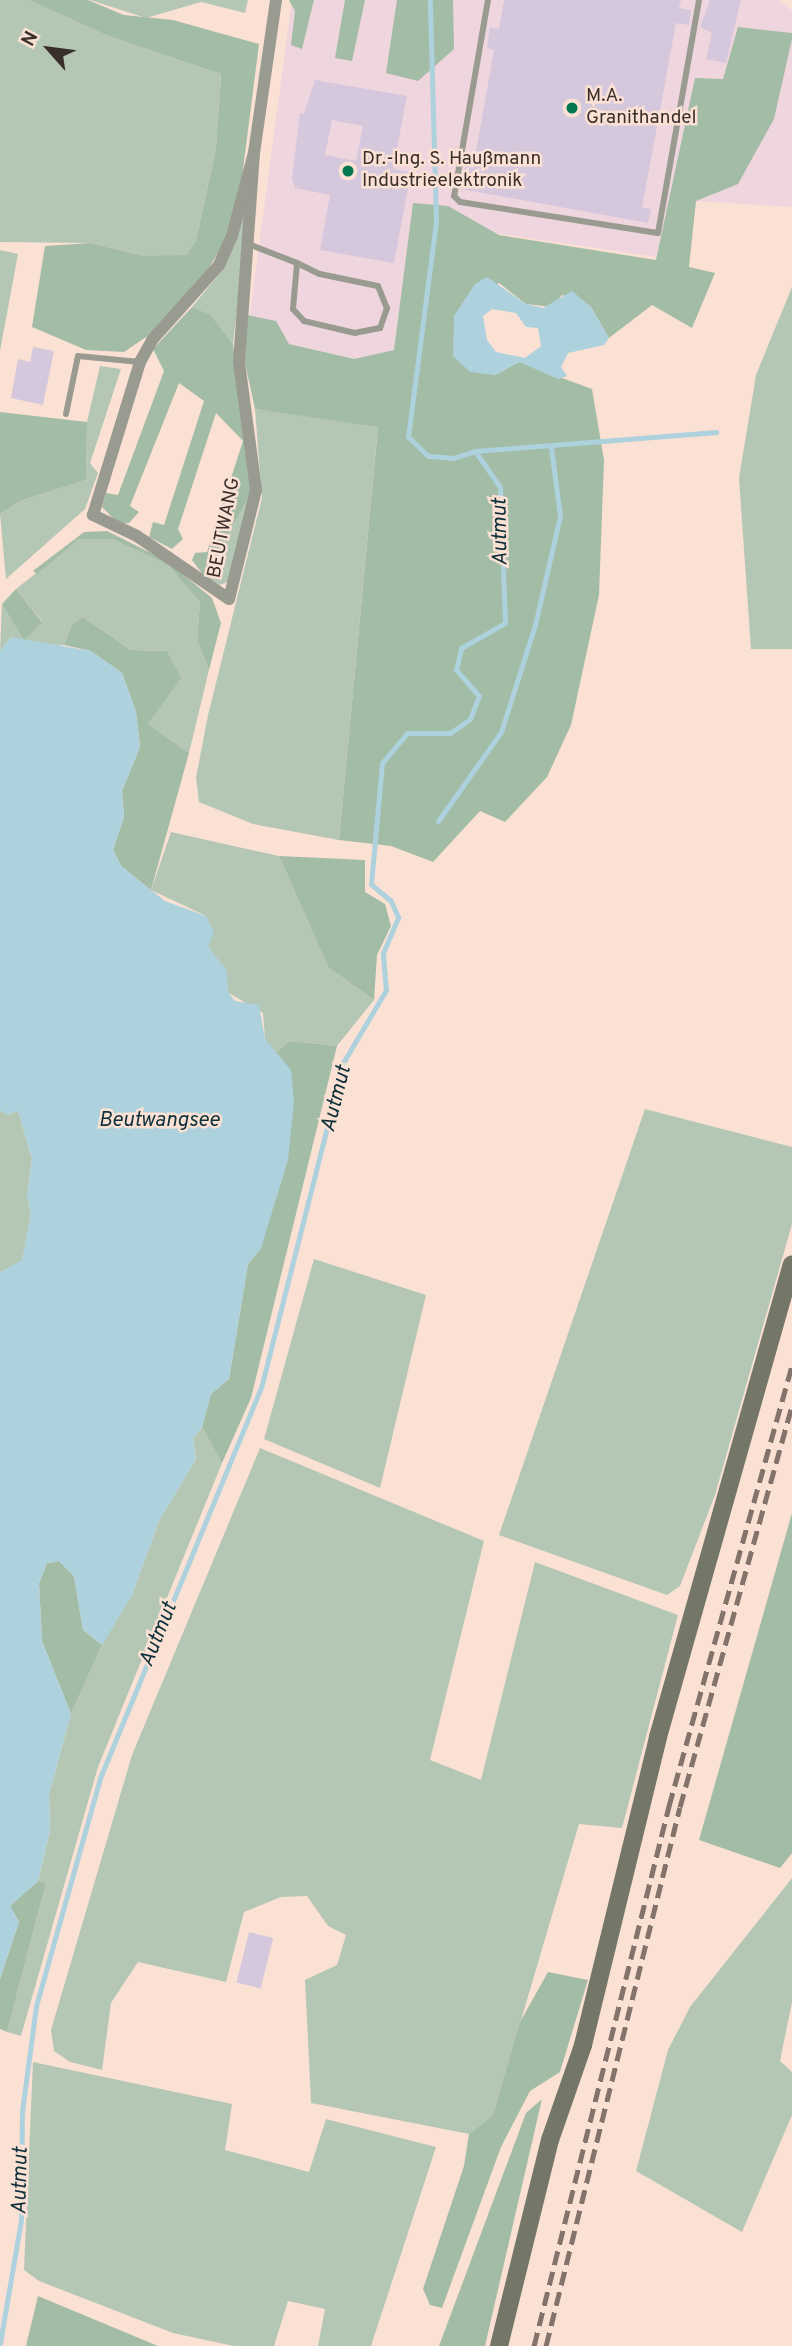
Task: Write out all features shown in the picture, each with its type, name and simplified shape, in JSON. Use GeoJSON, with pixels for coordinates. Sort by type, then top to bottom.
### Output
{"type":"FeatureCollection","features":[{"type":"Feature","properties":{"kind":"street","name":"BEUTWANG"},"geometry":{"type":"LineString","coordinates":[[254,153],[219,265],[152,340],[140,362],[93,515],[137,536],[229,599],[256,490],[239,362],[251,245],[254,153],[276,0]]}},
{"type":"Feature","properties":{"kind":"street"},"geometry":{"type":"LineString","coordinates":[[499,2346],[550,2140],[583,2045],[658,1737],[792,1265]]}},
{"type":"Feature","properties":{"kind":"lane"},"geometry":{"type":"LineString","coordinates":[[488,0],[454,196],[460,202],[657,233],[699,0]]}},
{"type":"Feature","properties":{"kind":"lane"},"geometry":{"type":"LineString","coordinates":[[251,245],[297,263],[378,286],[387,308],[380,328],[355,333],[304,321],[293,309],[297,263]]}},
{"type":"Feature","properties":{"kind":"lane"},"geometry":{"type":"LineString","coordinates":[[66,414],[78,356],[140,362]]}},
{"type":"Feature","properties":{"kind":"shaded area"},"geometry":{"type":"Polygon","coordinates":[[[292,0],[780,0],[792,11],[792,207],[695,201],[683,261],[414,221],[400,351],[356,363],[247,335],[292,0]]]}},
{"type":"Feature","properties":{"kind":"green space"},"geometry":{"type":"Polygon","coordinates":[[[0,0],[29,0],[108,36],[221,74],[216,148],[196,240],[187,256],[144,256],[91,243],[0,242],[0,0]]]}},
{"type":"Feature","properties":{"kind":"green space"},"geometry":{"type":"Polygon","coordinates":[[[29,0],[88,0],[124,15],[173,20],[259,44],[241,185],[223,245],[200,282],[149,335],[124,352],[86,350],[32,327],[45,246],[91,243],[144,256],[187,255],[196,240],[216,148],[221,74],[108,36],[29,0]]]}},
{"type":"Feature","properties":{"kind":"green space"},"geometry":{"type":"Polygon","coordinates":[[[90,0],[248,0],[245,13],[201,2],[146,18],[90,0]]]}},
{"type":"Feature","properties":{"kind":"green space"},"geometry":{"type":"Polygon","coordinates":[[[289,0],[314,0],[302,49],[291,45],[295,11],[289,0]]]}},
{"type":"Feature","properties":{"kind":"green space"},"geometry":{"type":"Polygon","coordinates":[[[345,0],[365,0],[352,61],[335,58],[345,0]]]}},
{"type":"Feature","properties":{"kind":"green space"},"geometry":{"type":"Polygon","coordinates":[[[397,0],[453,0],[454,49],[418,81],[386,73],[397,0]]]}},
{"type":"Feature","properties":{"kind":"green space"},"geometry":{"type":"Polygon","coordinates":[[[738,27],[792,33],[792,39],[774,119],[738,184],[696,201],[689,267],[715,273],[692,328],[652,305],[609,338],[591,307],[562,295],[552,307],[526,304],[499,283],[454,316],[495,375],[519,362],[592,389],[604,460],[599,595],[571,725],[547,777],[505,822],[480,811],[433,862],[391,846],[339,840],[378,427],[255,409],[245,363],[247,315],[276,321],[289,344],[354,359],[394,350],[413,203],[448,206],[499,235],[656,260],[695,78],[723,79],[738,27]]]}},
{"type":"Feature","properties":{"kind":"green space"},"geometry":{"type":"Polygon","coordinates":[[[251,189],[233,344],[210,314],[192,307],[224,268],[251,189]]]}},
{"type":"Feature","properties":{"kind":"green space"},"geometry":{"type":"Polygon","coordinates":[[[0,250],[18,254],[0,351],[0,250]]]}},
{"type":"Feature","properties":{"kind":"green space"},"geometry":{"type":"Polygon","coordinates":[[[792,287],[792,649],[751,649],[739,478],[756,375],[792,287]]]}},
{"type":"Feature","properties":{"kind":"green space"},"geometry":{"type":"Polygon","coordinates":[[[192,307],[210,314],[233,344],[252,492],[204,576],[192,560],[195,553],[207,552],[243,441],[216,413],[178,529],[183,539],[172,549],[149,537],[153,522],[164,525],[204,401],[179,383],[130,506],[139,512],[129,523],[119,524],[102,507],[106,493],[118,495],[164,371],[153,349],[192,307]]]}},
{"type":"Feature","properties":{"kind":"green space"},"geometry":{"type":"Polygon","coordinates":[[[100,366],[121,369],[90,463],[98,473],[85,509],[6,579],[0,514],[20,501],[86,480],[87,422],[100,366]]]}},
{"type":"Feature","properties":{"kind":"green space"},"geometry":{"type":"Polygon","coordinates":[[[255,409],[378,426],[339,840],[253,824],[199,802],[196,778],[208,715],[262,498],[255,409]]]}},
{"type":"Feature","properties":{"kind":"green space"},"geometry":{"type":"Polygon","coordinates":[[[0,412],[87,422],[86,480],[20,501],[0,514],[0,412]]]}},
{"type":"Feature","properties":{"kind":"green space"},"geometry":{"type":"Polygon","coordinates":[[[252,492],[230,581],[220,585],[204,576],[252,492]]]}},
{"type":"Feature","properties":{"kind":"green space"},"geometry":{"type":"Polygon","coordinates":[[[107,531],[165,560],[212,598],[221,623],[209,670],[197,641],[200,602],[168,565],[112,539],[79,539],[37,574],[33,571],[84,532],[107,531]]]}},
{"type":"Feature","properties":{"kind":"green space"},"geometry":{"type":"Polygon","coordinates":[[[79,539],[112,539],[168,565],[200,602],[197,641],[209,670],[189,753],[148,724],[180,678],[167,651],[131,650],[83,617],[72,624],[64,645],[41,647],[11,637],[0,651],[2,604],[24,639],[42,621],[16,589],[79,539]]]}},
{"type":"Feature","properties":{"kind":"green space"},"geometry":{"type":"Polygon","coordinates":[[[16,589],[42,622],[24,640],[2,604],[16,589]]]}},
{"type":"Feature","properties":{"kind":"green space"},"geometry":{"type":"Polygon","coordinates":[[[83,617],[131,650],[167,651],[181,678],[148,724],[189,753],[151,890],[121,866],[113,850],[124,817],[122,791],[140,747],[136,712],[122,673],[91,651],[64,645],[72,624],[83,617]]]}},
{"type":"Feature","properties":{"kind":"green space"},"geometry":{"type":"Polygon","coordinates":[[[171,832],[279,856],[328,967],[374,1000],[337,1046],[289,1041],[274,1055],[265,1039],[263,1013],[227,992],[227,972],[208,947],[206,916],[151,890],[171,832]]]}},
{"type":"Feature","properties":{"kind":"green space"},"geometry":{"type":"Polygon","coordinates":[[[279,856],[365,860],[365,892],[385,904],[391,926],[377,955],[374,1000],[328,967],[279,856]]]}},
{"type":"Feature","properties":{"kind":"green space"},"geometry":{"type":"Polygon","coordinates":[[[289,1041],[337,1046],[251,1398],[222,1463],[202,1427],[211,1394],[229,1379],[248,1264],[261,1248],[291,1070],[274,1055],[289,1041]]]}},
{"type":"Feature","properties":{"kind":"green space"},"geometry":{"type":"Polygon","coordinates":[[[645,1109],[792,1147],[792,1224],[715,1495],[680,1586],[667,1595],[499,1535],[645,1109]]]}},
{"type":"Feature","properties":{"kind":"green space"},"geometry":{"type":"Polygon","coordinates":[[[0,1110],[7,1115],[18,1111],[32,1159],[27,1195],[31,1214],[22,1261],[0,1272],[0,1110]]]}},
{"type":"Feature","properties":{"kind":"green space"},"geometry":{"type":"Polygon","coordinates":[[[314,1259],[426,1295],[380,1488],[264,1439],[314,1259]]]}},
{"type":"Feature","properties":{"kind":"green space"},"geometry":{"type":"Polygon","coordinates":[[[202,1427],[222,1463],[98,1767],[21,2036],[7,2032],[46,1883],[38,1881],[50,1831],[49,1794],[71,1714],[116,1614],[132,1595],[159,1521],[196,1459],[193,1438],[202,1427]]]}},
{"type":"Feature","properties":{"kind":"green space"},"geometry":{"type":"Polygon","coordinates":[[[260,1448],[484,1541],[430,1760],[481,1780],[535,1562],[678,1615],[622,1828],[579,1824],[493,2115],[469,2134],[311,2103],[305,1980],[337,1965],[346,1935],[328,1926],[307,1896],[281,1897],[244,1912],[226,1982],[138,1962],[111,2003],[102,2070],[70,2062],[54,2051],[51,2030],[132,1755],[260,1448]]]}},
{"type":"Feature","properties":{"kind":"green space"},"geometry":{"type":"Polygon","coordinates":[[[792,1513],[792,1853],[780,1868],[699,1840],[792,1513]]]}},
{"type":"Feature","properties":{"kind":"green space"},"geometry":{"type":"Polygon","coordinates":[[[59,1561],[74,1576],[83,1630],[102,1645],[71,1714],[42,1641],[39,1583],[47,1563],[59,1561]]]}},
{"type":"Feature","properties":{"kind":"green space"},"geometry":{"type":"Polygon","coordinates":[[[792,1878],[792,2002],[780,2061],[792,2072],[792,2115],[742,2232],[636,2171],[668,2050],[690,2007],[792,1878]]]}},
{"type":"Feature","properties":{"kind":"green space"},"geometry":{"type":"Polygon","coordinates":[[[38,1881],[46,1883],[7,2032],[0,2029],[0,1979],[19,1922],[10,1906],[38,1881]]]}},
{"type":"Feature","properties":{"kind":"green space"},"geometry":{"type":"Polygon","coordinates":[[[548,1972],[588,1980],[560,2072],[530,2091],[501,2147],[442,2308],[430,2305],[423,2289],[464,2166],[469,2134],[493,2115],[520,2022],[548,1972]]]}},
{"type":"Feature","properties":{"kind":"green space"},"geometry":{"type":"Polygon","coordinates":[[[33,2062],[232,2104],[225,2150],[309,2172],[326,2119],[436,2147],[371,2346],[318,2346],[325,2309],[288,2301],[274,2346],[234,2346],[173,2333],[39,2281],[24,2270],[33,2062]]]}},
{"type":"Feature","properties":{"kind":"green space"},"geometry":{"type":"Polygon","coordinates":[[[542,2099],[485,2346],[439,2346],[526,2113],[542,2099]]]}},
{"type":"Feature","properties":{"kind":"green space"},"geometry":{"type":"Polygon","coordinates":[[[38,2296],[158,2346],[26,2346],[38,2296]]]}},
{"type":"Feature","properties":{"kind":"water"},"geometry":{"type":"Polygon","coordinates":[[[487,277],[526,304],[543,308],[572,291],[591,307],[609,338],[604,345],[568,353],[561,367],[567,376],[558,379],[519,362],[495,375],[470,372],[453,356],[454,316],[475,284],[487,277]],[[492,309],[483,316],[487,340],[496,352],[525,358],[541,346],[538,328],[526,327],[516,313],[492,309]]]}},
{"type":"Feature","properties":{"kind":"water","name":"Beutwangsee"},"geometry":{"type":"Polygon","coordinates":[[[11,637],[91,651],[122,673],[136,712],[140,747],[122,791],[124,817],[113,850],[121,866],[165,901],[206,916],[214,932],[208,947],[227,971],[228,992],[235,1001],[259,1005],[265,1039],[291,1070],[294,1102],[288,1160],[261,1248],[248,1264],[229,1379],[211,1394],[202,1427],[193,1438],[196,1459],[159,1521],[132,1595],[102,1645],[83,1630],[74,1576],[59,1561],[47,1563],[39,1583],[42,1641],[71,1714],[49,1794],[50,1831],[38,1881],[10,1906],[19,1922],[0,1979],[0,1272],[22,1260],[31,1214],[27,1195],[32,1159],[18,1111],[7,1115],[0,1110],[0,651],[11,637]]]}},
{"type":"Feature","properties":{"kind":"building","name":"M.A. Granithandel"},"geometry":{"type":"Polygon","coordinates":[[[504,0],[681,0],[679,8],[691,10],[689,25],[676,23],[642,208],[651,209],[648,223],[461,189],[465,167],[473,168],[494,50],[487,48],[490,27],[499,29],[504,0]]]}},
{"type":"Feature","properties":{"kind":"building"},"geometry":{"type":"Polygon","coordinates":[[[710,0],[741,0],[726,63],[706,59],[712,33],[700,27],[710,0]]]}},
{"type":"Feature","properties":{"kind":"building","name":"Dr.-Ing. S. Haußmann Industrieelektronik"},"geometry":{"type":"Polygon","coordinates":[[[315,80],[407,96],[393,169],[411,172],[394,263],[320,250],[330,195],[295,188],[292,178],[300,113],[304,114],[315,80]],[[332,120],[325,155],[356,161],[363,126],[332,120]]]}},
{"type":"Feature","properties":{"kind":"building"},"geometry":{"type":"Polygon","coordinates":[[[33,347],[54,351],[43,405],[11,398],[18,359],[30,362],[33,347]]]}},
{"type":"Feature","properties":{"kind":"building"},"geometry":{"type":"Polygon","coordinates":[[[249,1932],[273,1938],[261,1989],[236,1982],[249,1932]]]}},
{"type":"Feature","properties":{"kind":"waterway","name":"Autmut"},"geometry":{"type":"LineString","coordinates":[[0,2343],[21,2220],[22,2111],[36,2006],[100,1778],[261,1388],[344,1061],[386,990],[383,953],[398,917],[391,901],[371,884],[382,763],[407,733],[450,733],[470,719],[479,696],[456,670],[461,648],[505,623],[500,487],[475,451],[453,458],[428,456],[408,437],[436,221],[430,0]]}},
{"type":"Feature","properties":{"kind":"waterway"},"geometry":{"type":"LineString","coordinates":[[475,451],[716,432]]}},
{"type":"Feature","properties":{"kind":"waterway"},"geometry":{"type":"LineString","coordinates":[[438,821],[501,732],[535,625],[560,516],[551,448]]}},
{"type":"Feature","properties":{"kind":"railway"},"geometry":{"type":"LineString","coordinates":[[534,2346],[669,1806],[792,1364]]}},
{"type":"Feature","properties":{"kind":"railway"},"geometry":{"type":"LineString","coordinates":[[546,2346],[680,1807],[792,1407]]}},
{"type":"Feature","properties":{"kind":"place","name":"M.A. Granithandel"},"geometry":{"type":"Point","coordinates":[572,108]}},
{"type":"Feature","properties":{"kind":"place","name":"Dr.-Ing. S. Haußmann Industrieelektronik"},"geometry":{"type":"Point","coordinates":[348,171]}}]}
